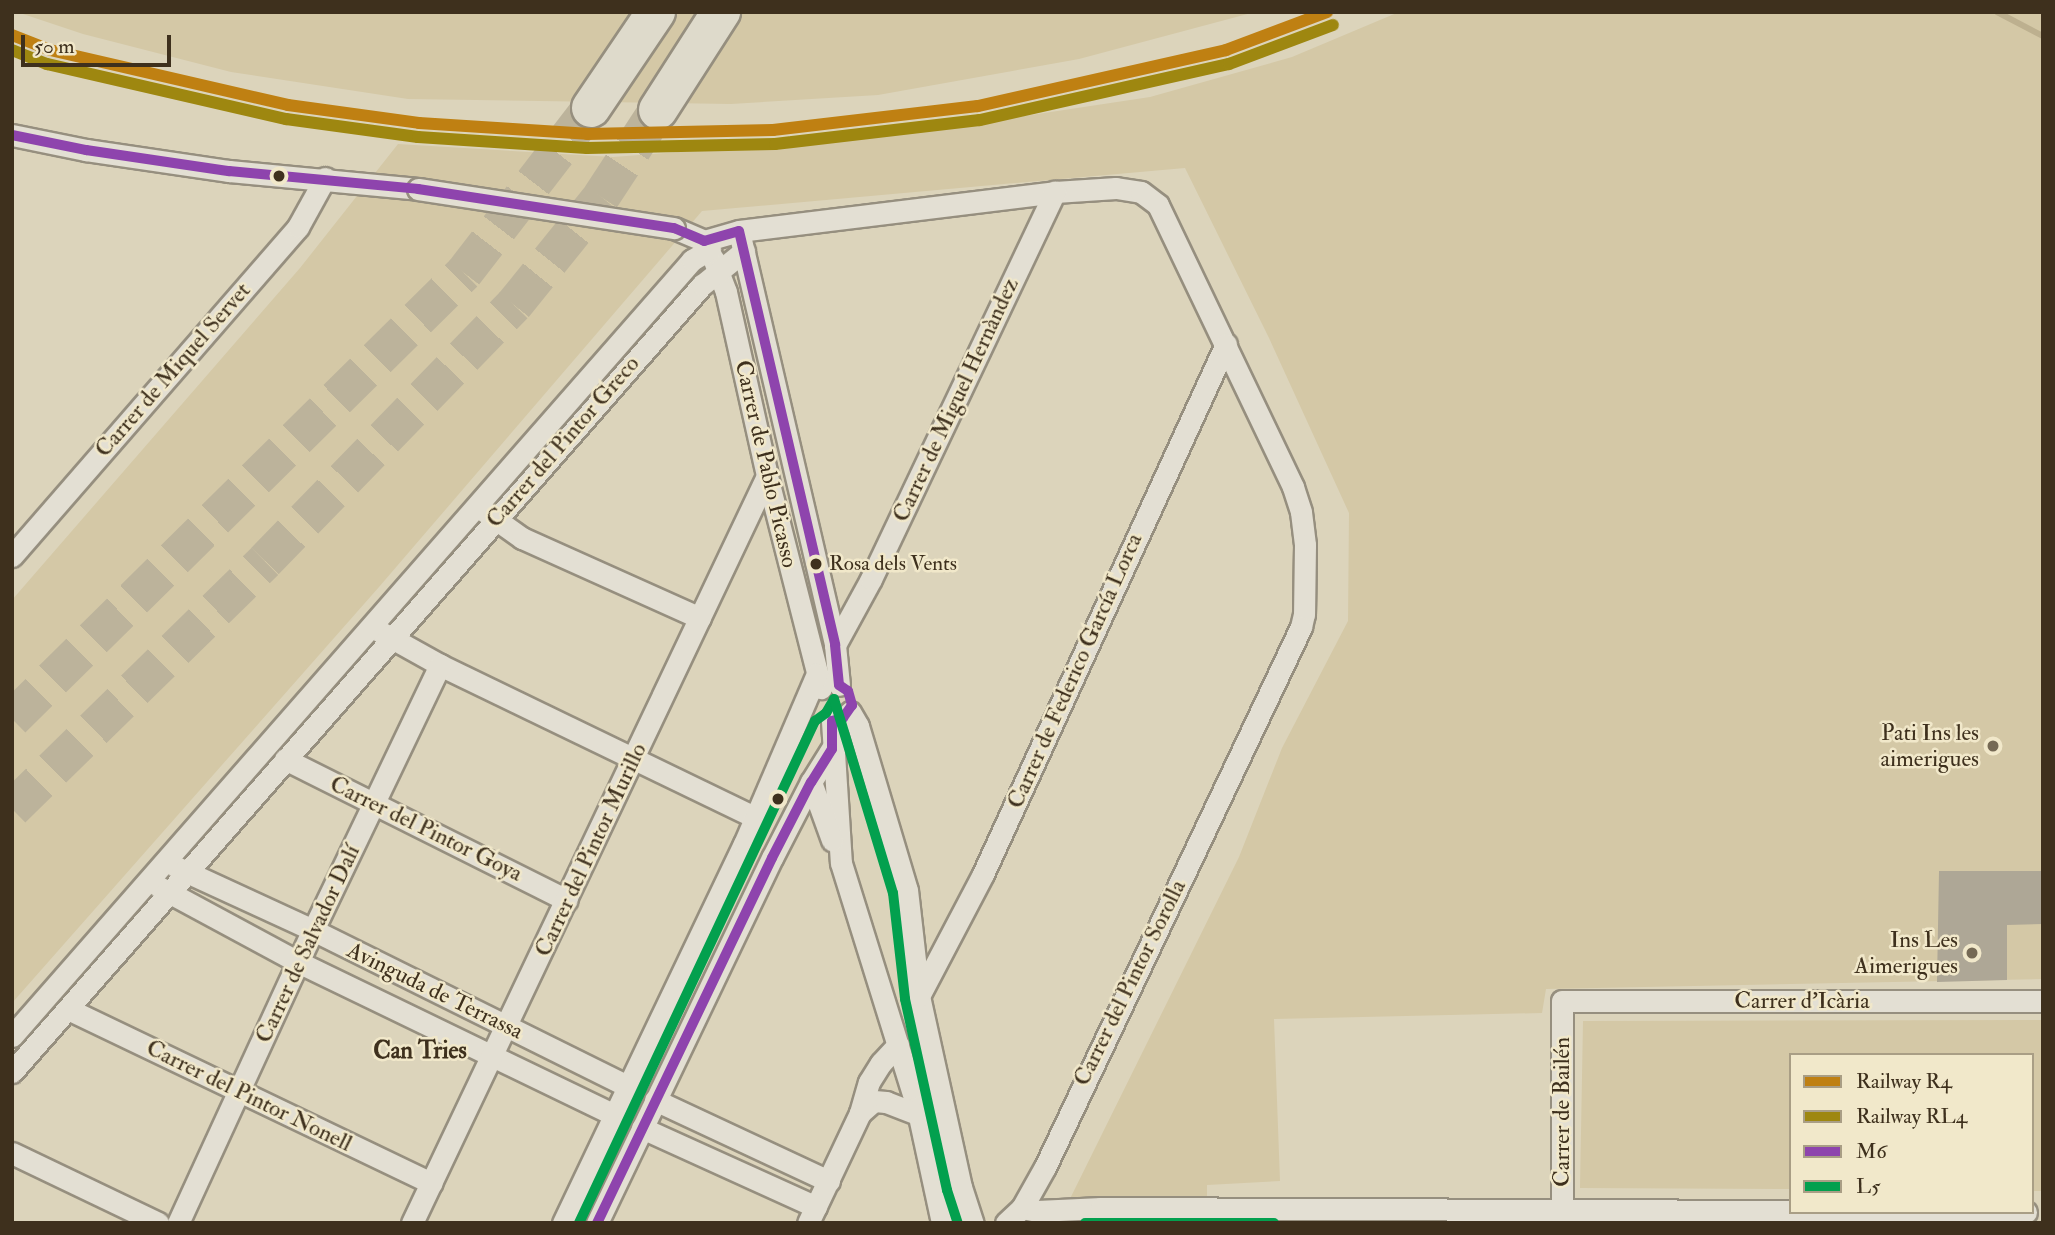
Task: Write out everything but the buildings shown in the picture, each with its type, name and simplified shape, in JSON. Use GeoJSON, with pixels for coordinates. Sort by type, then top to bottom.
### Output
{"type":"FeatureCollection","features":[{"type":"Feature","properties":{"kind":"highway"},"geometry":{"type":"LineString","coordinates":[[591,108],[656,12]]}},
{"type":"Feature","properties":{"kind":"highway"},"geometry":{"type":"LineString","coordinates":[[658,110],[721,12]]}},
{"type":"Feature","properties":{"kind":"street"},"geometry":{"type":"LineString","coordinates":[[12,135],[86,150],[216,169],[418,189],[674,228],[707,245],[1055,192],[1116,188],[1140,192],[1158,205],[1226,344]]}},
{"type":"Feature","properties":{"kind":"street","name":"Carrer de Miquel Servet"},"geometry":{"type":"LineString","coordinates":[[12,556],[298,227],[325,178]]}},
{"type":"Feature","properties":{"kind":"street","name":"Carrer de Miguel Hernàndez"},"geometry":{"type":"LineString","coordinates":[[835,645],[871,579],[1055,192]]}},
{"type":"Feature","properties":{"kind":"street","name":"Carrer del Pintor Greco"},"geometry":{"type":"LineString","coordinates":[[12,1072],[189,872],[389,639],[746,237]]}},
{"type":"Feature","properties":{"kind":"street","name":"Carrer de Pablo Picasso"},"geometry":{"type":"LineString","coordinates":[[746,237],[835,645],[819,693]]}},
{"type":"Feature","properties":{"kind":"street","name":"Carrer del Pintor Greco"},"geometry":{"type":"LineString","coordinates":[[12,1036],[707,245]]}},
{"type":"Feature","properties":{"kind":"street","name":"Carrer de Pablo Picasso"},"geometry":{"type":"LineString","coordinates":[[707,245],[726,292],[819,693]]}},
{"type":"Feature","properties":{"kind":"street","name":"Carrer del Pintor Sorolla"},"geometry":{"type":"LineString","coordinates":[[1006,1223],[1022,1208],[1045,1167],[1301,627],[1304,614],[1305,545],[1301,512],[1293,487],[1226,344]]}},
{"type":"Feature","properties":{"kind":"street","name":"Carrer de Federico García Lorca"},"geometry":{"type":"LineString","coordinates":[[919,996],[983,874],[1226,344]]}},
{"type":"Feature","properties":{"kind":"street","name":"Carrer del Pintor Murillo"},"geometry":{"type":"LineString","coordinates":[[412,1223],[767,476]]}},
{"type":"Feature","properties":{"kind":"street"},"geometry":{"type":"LineString","coordinates":[[477,505],[522,538],[700,618]]}},
{"type":"Feature","properties":{"kind":"street"},"geometry":{"type":"LineString","coordinates":[[371,625],[389,639],[440,665],[756,818]]}},
{"type":"Feature","properties":{"kind":"street","name":"Carrer de Salvador Dalí"},"geometry":{"type":"LineString","coordinates":[[178,1223],[241,1092],[313,930],[440,665]]}},
{"type":"Feature","properties":{"kind":"street"},"geometry":{"type":"LineString","coordinates":[[819,693],[820,714],[841,717],[858,726],[908,890],[919,996],[961,1187],[972,1223]]}},
{"type":"Feature","properties":{"kind":"street"},"geometry":{"type":"LineString","coordinates":[[597,1223],[811,782],[832,749],[841,717],[851,696],[819,693]]}},
{"type":"Feature","properties":{"kind":"street"},"geometry":{"type":"LineString","coordinates":[[563,1223],[756,818],[819,693]]}},
{"type":"Feature","properties":{"kind":"street"},"geometry":{"type":"LineString","coordinates":[[832,749],[841,863]]}},
{"type":"Feature","properties":{"kind":"street","name":"Carrer del Pintor Goya"},"geometry":{"type":"LineString","coordinates":[[285,759],[567,900]]}},
{"type":"Feature","properties":{"kind":"street"},"geometry":{"type":"LineString","coordinates":[[811,782],[841,863],[898,1045],[918,1114],[942,1223]]}},
{"type":"Feature","properties":{"kind":"street","name":"Avinguda de Terrassa"},"geometry":{"type":"LineString","coordinates":[[165,863],[313,930],[628,1086]]}},
{"type":"Feature","properties":{"kind":"street"},"geometry":{"type":"LineString","coordinates":[[150,880],[167,895]]}},
{"type":"Feature","properties":{"kind":"street","name":"Avinguda de Terrassa"},"geometry":{"type":"LineString","coordinates":[[167,895],[298,962],[614,1115]]}},
{"type":"Feature","properties":{"kind":"street","name":"Carrer d'Icària"},"geometry":{"type":"LineString","coordinates":[[1562,1000],[2043,1001]]}},
{"type":"Feature","properties":{"kind":"street","name":"Carrer de Bailén"},"geometry":{"type":"LineString","coordinates":[[1562,1000],[1562,1216]]}},
{"type":"Feature","properties":{"kind":"street","name":"Carrer del Pintor Nonell"},"geometry":{"type":"LineString","coordinates":[[68,1009],[431,1183]]}},
{"type":"Feature","properties":{"kind":"street"},"geometry":{"type":"LineString","coordinates":[[642,1128],[812,1215],[860,1113],[869,1082],[881,1063],[898,1045]]}},
{"type":"Feature","properties":{"kind":"street"},"geometry":{"type":"LineString","coordinates":[[655,1100],[829,1181]]}},
{"type":"Feature","properties":{"kind":"street"},"geometry":{"type":"LineString","coordinates":[[860,1113],[874,1101],[886,1102],[918,1114]]}},
{"type":"Feature","properties":{"kind":"street"},"geometry":{"type":"LineString","coordinates":[[12,1153],[158,1223]]}},
{"type":"Feature","properties":{"kind":"street"},"geometry":{"type":"LineString","coordinates":[[1022,1208],[1037,1211],[1295,1216],[1789,1213]]}},
{"type":"Feature","properties":{"kind":"street"},"geometry":{"type":"LineString","coordinates":[[1839,1214],[1915,1218],[1989,1214]]}},
{"type":"Feature","properties":{"kind":"shaded area"},"geometry":{"type":"Polygon","coordinates":[[[17,12],[1255,12],[1079,59],[878,95],[731,104],[408,99],[231,72],[83,34],[17,12]]]}},
{"type":"Feature","properties":{"kind":"shaded area"},"geometry":{"type":"Polygon","coordinates":[[[1399,12],[2043,12],[2043,979],[1546,989],[1542,1013],[1274,1019],[1280,1181],[1207,1185],[1207,1223],[1058,1223],[1239,857],[1282,748],[1348,621],[1349,513],[1269,338],[1185,168],[702,211],[379,587],[12,1003],[12,600],[300,268],[398,144],[613,157],[900,135],[1150,97],[1292,57],[1399,12]]]}},
{"type":"Feature","properties":{"kind":"shaded area"},"geometry":{"type":"Polygon","coordinates":[[[2043,1020],[2043,1191],[2034,1191],[2034,1053],[1789,1053],[1789,1189],[1580,1188],[1583,1021],[2043,1020]]]}},
{"type":"Feature","properties":{"kind":"waterway"},"geometry":{"type":"LineString","coordinates":[[1997,12],[2043,36]]}},
{"type":"Feature","properties":{"kind":"tunnel"},"geometry":{"type":"LineString","coordinates":[[12,719],[464,273],[591,108]]}},
{"type":"Feature","properties":{"kind":"tunnel"},"geometry":{"type":"LineString","coordinates":[[12,809],[265,561],[514,305],[601,197],[658,110]]}},
{"type":"Feature","properties":{"kind":"rail line","name":"R4"},"geometry":{"type":"LineString","coordinates":[[12,35],[50,50],[288,105],[419,123],[587,134],[773,130],[978,106],[1226,50],[1327,12]]}},
{"type":"Feature","properties":{"kind":"rail line","name":"RL4"},"geometry":{"type":"LineString","coordinates":[[12,50],[47,64],[286,119],[418,137],[587,148],[775,144],[980,120],[1229,64],[1333,25]]}},
{"type":"Feature","properties":{"kind":"transit line","name":"M6"},"geometry":{"type":"LineString","coordinates":[[12,135],[86,150],[229,171],[418,189],[674,228],[704,241],[739,231],[835,645],[839,685],[848,691],[852,705],[843,718],[832,721],[832,749],[811,782],[772,858],[597,1223]]}},
{"type":"Feature","properties":{"kind":"transit line","name":"L5"},"geometry":{"type":"LineString","coordinates":[[579,1223],[815,721],[826,713],[834,699],[893,893],[905,999],[947,1190],[958,1223]]}},
{"type":"Feature","properties":{"kind":"transit line","name":"L5"},"geometry":{"type":"LineString","coordinates":[[1085,1223],[1274,1223]]}},
{"type":"Feature","properties":{"kind":"place","name":"Rosa dels Vents"},"geometry":{"type":"Point","coordinates":[816,564]}},
{"type":"Feature","properties":{"kind":"place","name":"Pati Ins les aimerigues"},"geometry":{"type":"Point","coordinates":[1993,746]}},
{"type":"Feature","properties":{"kind":"place","name":"Ins Les Aimerigues"},"geometry":{"type":"Point","coordinates":[1972,953]}},
{"type":"Feature","properties":{"kind":"district","name":"Can Tries"},"geometry":{"type":"Point","coordinates":[420,1051]}}]}
